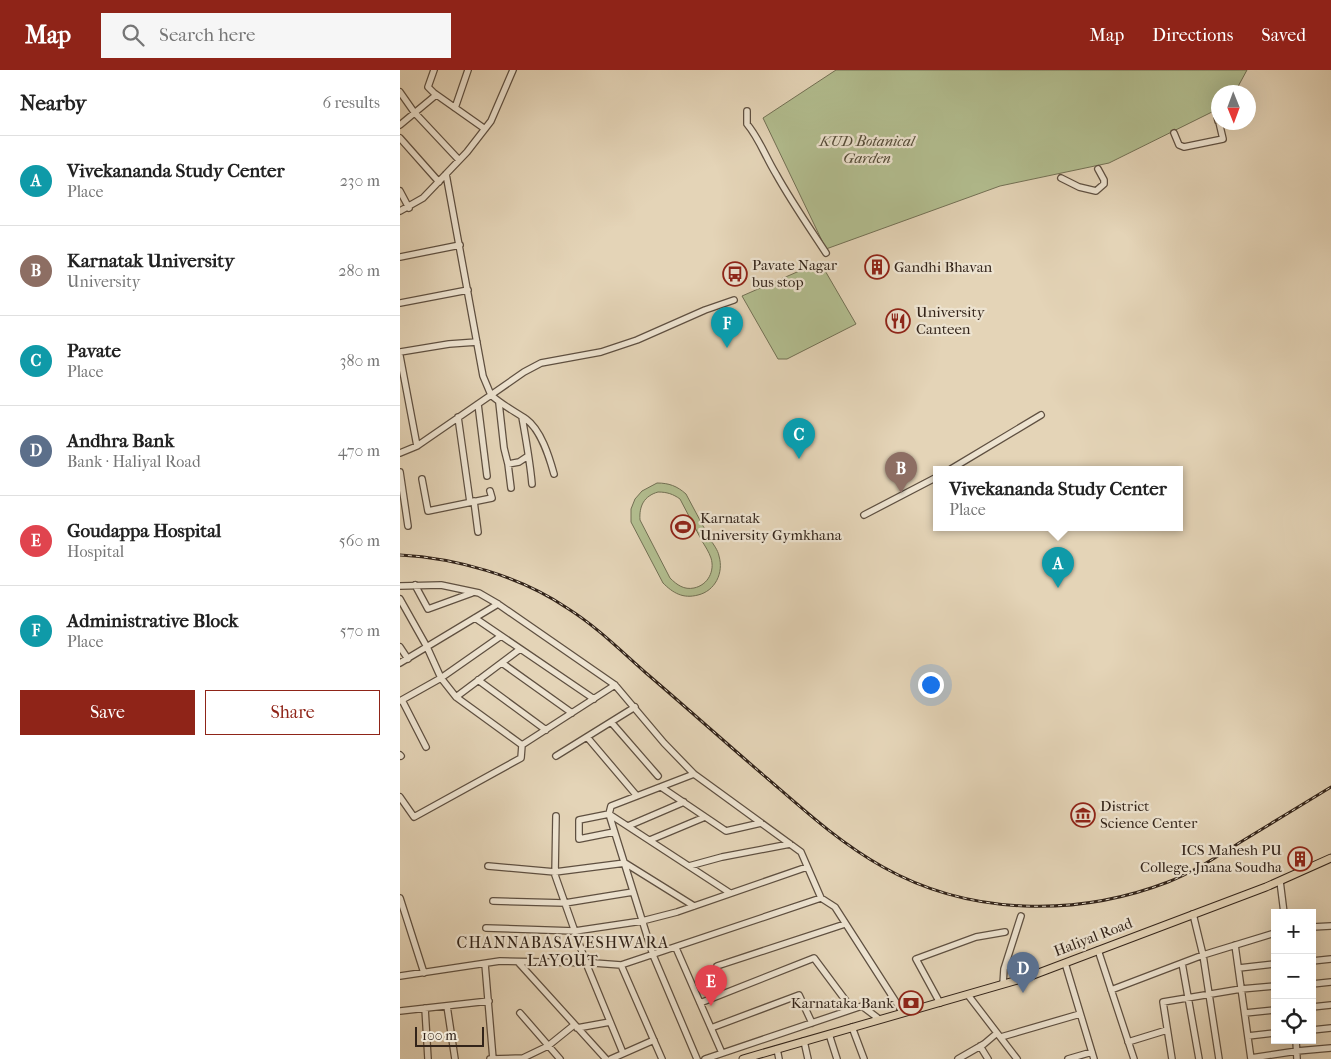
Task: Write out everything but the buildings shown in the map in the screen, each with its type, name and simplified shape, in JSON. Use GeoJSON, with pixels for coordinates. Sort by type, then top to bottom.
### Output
{"type":"FeatureCollection","features":[{"type":"Feature","properties":{"kind":"main road","name":"Haliyal Road"},"geometry":{"type":"LineString","coordinates":[[742,1059],[1003,984],[1064,963],[1280,881],[1331,858]]}},
{"type":"Feature","properties":{"kind":"street"},"geometry":{"type":"LineString","coordinates":[[434,70],[428,87],[436,95],[485,128]]}},
{"type":"Feature","properties":{"kind":"street"},"geometry":{"type":"LineString","coordinates":[[455,108],[468,70]]}},
{"type":"Feature","properties":{"kind":"street"},"geometry":{"type":"LineString","coordinates":[[400,212],[423,198],[459,160],[485,128],[495,112],[513,70]]}},
{"type":"Feature","properties":{"kind":"street"},"geometry":{"type":"LineString","coordinates":[[400,92],[414,112],[459,160]]}},
{"type":"Feature","properties":{"kind":"street"},"geometry":{"type":"LineString","coordinates":[[400,125],[436,95]]}},
{"type":"Feature","properties":{"kind":"street"},"geometry":{"type":"LineString","coordinates":[[746,111],[746,124],[754,132],[786,192],[826,253]]}},
{"type":"Feature","properties":{"kind":"street"},"geometry":{"type":"LineString","coordinates":[[1174,133],[1179,145],[1184,147],[1223,139],[1221,130]]}},
{"type":"Feature","properties":{"kind":"street"},"geometry":{"type":"LineString","coordinates":[[400,138],[439,182]]}},
{"type":"Feature","properties":{"kind":"street"},"geometry":{"type":"LineString","coordinates":[[1061,178],[1079,187],[1096,191],[1104,184],[1098,168]]}},
{"type":"Feature","properties":{"kind":"street"},"geometry":{"type":"LineString","coordinates":[[446,174],[483,376],[491,395],[534,426],[548,452],[554,474]]}},
{"type":"Feature","properties":{"kind":"street"},"geometry":{"type":"LineString","coordinates":[[400,191],[409,208]]}},
{"type":"Feature","properties":{"kind":"street"},"geometry":{"type":"LineString","coordinates":[[400,257],[460,245]]}},
{"type":"Feature","properties":{"kind":"street"},"geometry":{"type":"LineString","coordinates":[[400,303],[468,290]]}},
{"type":"Feature","properties":{"kind":"street"},"geometry":{"type":"LineString","coordinates":[[400,453],[417,446],[540,363],[601,352],[637,340],[705,310],[734,300]]}},
{"type":"Feature","properties":{"kind":"street"},"geometry":{"type":"LineString","coordinates":[[417,446],[400,354],[449,344],[477,342]]}},
{"type":"Feature","properties":{"kind":"street"},"geometry":{"type":"LineString","coordinates":[[500,403],[504,448],[511,488]]}},
{"type":"Feature","properties":{"kind":"street"},"geometry":{"type":"LineString","coordinates":[[478,404],[488,476]]}},
{"type":"Feature","properties":{"kind":"street"},"geometry":{"type":"LineString","coordinates":[[956,466],[1042,415]]}},
{"type":"Feature","properties":{"kind":"street"},"geometry":{"type":"LineString","coordinates":[[522,417],[528,446],[532,484]]}},
{"type":"Feature","properties":{"kind":"street"},"geometry":{"type":"LineString","coordinates":[[458,418],[478,532]]}},
{"type":"Feature","properties":{"kind":"street"},"geometry":{"type":"LineString","coordinates":[[508,464],[519,462],[528,456]]}},
{"type":"Feature","properties":{"kind":"street"},"geometry":{"type":"LineString","coordinates":[[400,472],[408,526]]}},
{"type":"Feature","properties":{"kind":"street"},"geometry":{"type":"LineString","coordinates":[[422,479],[428,511],[492,498],[490,491]]}},
{"type":"Feature","properties":{"kind":"street"},"geometry":{"type":"LineString","coordinates":[[864,515],[933,479]]}},
{"type":"Feature","properties":{"kind":"street"},"geometry":{"type":"LineString","coordinates":[[400,586],[441,585],[479,593],[498,604],[615,685],[694,774],[801,852],[821,898],[835,907],[903,1013]]}},
{"type":"Feature","properties":{"kind":"street"},"geometry":{"type":"LineString","coordinates":[[415,586],[428,609],[474,592]]}},
{"type":"Feature","properties":{"kind":"street"},"geometry":{"type":"LineString","coordinates":[[400,599],[427,647],[441,678],[456,697],[522,745]]}},
{"type":"Feature","properties":{"kind":"street"},"geometry":{"type":"LineString","coordinates":[[400,663],[498,604]]}},
{"type":"Feature","properties":{"kind":"street"},"geometry":{"type":"LineString","coordinates":[[475,618],[594,699]]}},
{"type":"Feature","properties":{"kind":"street"},"geometry":{"type":"LineString","coordinates":[[426,747],[401,700],[441,678],[501,636]]}},
{"type":"Feature","properties":{"kind":"street"},"geometry":{"type":"LineString","coordinates":[[400,647],[408,659]]}},
{"type":"Feature","properties":{"kind":"street"},"geometry":{"type":"LineString","coordinates":[[456,697],[520,649]]}},
{"type":"Feature","properties":{"kind":"street"},"geometry":{"type":"LineString","coordinates":[[502,663],[572,713]]}},
{"type":"Feature","properties":{"kind":"street"},"geometry":{"type":"LineString","coordinates":[[478,680],[546,730]]}},
{"type":"Feature","properties":{"kind":"street"},"geometry":{"type":"LineString","coordinates":[[522,745],[615,685]]}},
{"type":"Feature","properties":{"kind":"street"},"geometry":{"type":"LineString","coordinates":[[556,756],[635,707]]}},
{"type":"Feature","properties":{"kind":"street"},"geometry":{"type":"LineString","coordinates":[[611,722],[658,776]]}},
{"type":"Feature","properties":{"kind":"street"},"geometry":{"type":"LineString","coordinates":[[588,737],[637,796]]}},
{"type":"Feature","properties":{"kind":"street"},"geometry":{"type":"LineString","coordinates":[[400,798],[414,817],[521,758],[522,745]]}},
{"type":"Feature","properties":{"kind":"street"},"geometry":{"type":"LineString","coordinates":[[694,774],[611,806],[609,814],[653,955],[697,1059]]}},
{"type":"Feature","properties":{"kind":"street"},"geometry":{"type":"LineString","coordinates":[[661,786],[726,831],[761,823]]}},
{"type":"Feature","properties":{"kind":"street"},"geometry":{"type":"LineString","coordinates":[[628,826],[684,802]]}},
{"type":"Feature","properties":{"kind":"street"},"geometry":{"type":"LineString","coordinates":[[614,832],[579,839],[579,820],[609,814],[730,893]]}},
{"type":"Feature","properties":{"kind":"street"},"geometry":{"type":"LineString","coordinates":[[556,816],[555,872],[586,963],[623,1053]]}},
{"type":"Feature","properties":{"kind":"street"},"geometry":{"type":"LineString","coordinates":[[650,840],[705,816]]}},
{"type":"Feature","properties":{"kind":"street"},"geometry":{"type":"LineString","coordinates":[[688,866],[722,857],[790,844]]}},
{"type":"Feature","properties":{"kind":"street"},"geometry":{"type":"LineString","coordinates":[[488,866],[555,872],[625,863],[694,906]]}},
{"type":"Feature","properties":{"kind":"street"},"geometry":{"type":"LineString","coordinates":[[486,928],[575,931],[642,921],[678,912],[808,867]]}},
{"type":"Feature","properties":{"kind":"street"},"geometry":{"type":"LineString","coordinates":[[1280,881],[1284,909]]}},
{"type":"Feature","properties":{"kind":"street"},"geometry":{"type":"LineString","coordinates":[[493,901],[565,903],[633,892]]}},
{"type":"Feature","properties":{"kind":"street"},"geometry":{"type":"LineString","coordinates":[[400,898],[424,973]]}},
{"type":"Feature","properties":{"kind":"street"},"geometry":{"type":"LineString","coordinates":[[400,976],[500,961],[586,963],[621,966],[821,898]]}},
{"type":"Feature","properties":{"kind":"street"},"geometry":{"type":"LineString","coordinates":[[1193,914],[1203,955],[1219,1059]]}},
{"type":"Feature","properties":{"kind":"street"},"geometry":{"type":"LineString","coordinates":[[1003,984],[1004,968],[1021,916]]}},
{"type":"Feature","properties":{"kind":"street"},"geometry":{"type":"LineString","coordinates":[[717,966],[845,924]]}},
{"type":"Feature","properties":{"kind":"street"},"geometry":{"type":"LineString","coordinates":[[1316,928],[1331,926]]}},
{"type":"Feature","properties":{"kind":"street"},"geometry":{"type":"LineString","coordinates":[[940,1003],[916,959],[976,937],[1005,932]]}},
{"type":"Feature","properties":{"kind":"street"},"geometry":{"type":"LineString","coordinates":[[1111,990],[1203,955],[1271,934]]}},
{"type":"Feature","properties":{"kind":"street"},"geometry":{"type":"LineString","coordinates":[[1236,946],[1251,1059],[1297,1051],[1331,1048]]}},
{"type":"Feature","properties":{"kind":"street"},"geometry":{"type":"LineString","coordinates":[[676,948],[722,1053]]}},
{"type":"Feature","properties":{"kind":"street"},"geometry":{"type":"LineString","coordinates":[[1098,950],[1134,1059]]}},
{"type":"Feature","properties":{"kind":"street"},"geometry":{"type":"LineString","coordinates":[[700,1003],[814,958],[852,1009]]}},
{"type":"Feature","properties":{"kind":"street"},"geometry":{"type":"LineString","coordinates":[[1316,961],[1331,959]]}},
{"type":"Feature","properties":{"kind":"street"},"geometry":{"type":"LineString","coordinates":[[518,962],[606,1059]]}},
{"type":"Feature","properties":{"kind":"street"},"geometry":{"type":"LineString","coordinates":[[1064,963],[1094,1059]]}},
{"type":"Feature","properties":{"kind":"street"},"geometry":{"type":"LineString","coordinates":[[1182,963],[1199,1059]]}},
{"type":"Feature","properties":{"kind":"street"},"geometry":{"type":"LineString","coordinates":[[485,964],[492,1059],[522,1058],[548,1046],[576,1026],[610,1022]]}},
{"type":"Feature","properties":{"kind":"street"},"geometry":{"type":"LineString","coordinates":[[1238,968],[1271,964]]}},
{"type":"Feature","properties":{"kind":"street"},"geometry":{"type":"LineString","coordinates":[[621,966],[662,1059]]}},
{"type":"Feature","properties":{"kind":"street"},"geometry":{"type":"LineString","coordinates":[[1316,984],[1331,982]]}},
{"type":"Feature","properties":{"kind":"street"},"geometry":{"type":"LineString","coordinates":[[1172,1059],[1163,1002],[1241,989],[1271,986]]}},
{"type":"Feature","properties":{"kind":"street"},"geometry":{"type":"LineString","coordinates":[[711,1028],[799,995],[812,1023]]}},
{"type":"Feature","properties":{"kind":"street"},"geometry":{"type":"LineString","coordinates":[[968,995],[1017,1059]]}},
{"type":"Feature","properties":{"kind":"street"},"geometry":{"type":"LineString","coordinates":[[400,1011],[489,1001]]}},
{"type":"Feature","properties":{"kind":"street"},"geometry":{"type":"LineString","coordinates":[[1316,1007],[1331,1005]]}},
{"type":"Feature","properties":{"kind":"street"},"geometry":{"type":"LineString","coordinates":[[446,1006],[455,1059]]}},
{"type":"Feature","properties":{"kind":"street"},"geometry":{"type":"LineString","coordinates":[[705,1059],[862,1006],[879,1019]]}},
{"type":"Feature","properties":{"kind":"street"},"geometry":{"type":"LineString","coordinates":[[425,1008],[428,1059]]}},
{"type":"Feature","properties":{"kind":"street"},"geometry":{"type":"LineString","coordinates":[[1245,1013],[1271,1010]]}},
{"type":"Feature","properties":{"kind":"street"},"geometry":{"type":"LineString","coordinates":[[520,1012],[560,1059]]}},
{"type":"Feature","properties":{"kind":"street"},"geometry":{"type":"LineString","coordinates":[[958,1059],[999,1035],[1080,1014]]}},
{"type":"Feature","properties":{"kind":"street"},"geometry":{"type":"LineString","coordinates":[[852,1027],[864,1059]]}},
{"type":"Feature","properties":{"kind":"street"},"geometry":{"type":"LineString","coordinates":[[1316,1030],[1331,1028]]}},
{"type":"Feature","properties":{"kind":"street"},"geometry":{"type":"LineString","coordinates":[[1128,1042],[1167,1030]]}},
{"type":"Feature","properties":{"kind":"street"},"geometry":{"type":"LineString","coordinates":[[1248,1036],[1271,1033]]}},
{"type":"Feature","properties":{"kind":"street"},"geometry":{"type":"LineString","coordinates":[[829,1034],[837,1059]]}},
{"type":"Feature","properties":{"kind":"street"},"geometry":{"type":"LineString","coordinates":[[611,1059],[654,1040]]}},
{"type":"Feature","properties":{"kind":"street"},"geometry":{"type":"LineString","coordinates":[[804,1041],[808,1059]]}},
{"type":"Feature","properties":{"kind":"street"},"geometry":{"type":"LineString","coordinates":[[1296,1044],[1298,1059]]}},
{"type":"Feature","properties":{"kind":"street"},"geometry":{"type":"LineString","coordinates":[[980,1046],[988,1059]]}},
{"type":"Feature","properties":{"kind":"street"},"geometry":{"type":"LineString","coordinates":[[777,1049],[779,1059]]}},
{"type":"Feature","properties":{"kind":"street"},"geometry":{"type":"LineString","coordinates":[[1068,1059],[1092,1052]]}},
{"type":"Feature","properties":{"kind":"green space","name":"KUD Botanical Garden"},"geometry":{"type":"Polygon","coordinates":[[[836,70],[1247,70],[1239,85],[1211,85],[1211,112],[1109,163],[1000,186],[826,249],[763,118],[836,70]]]}},
{"type":"Feature","properties":{"kind":"green space"},"geometry":{"type":"Polygon","coordinates":[[[820,262],[856,324],[787,359],[778,359],[742,296],[820,262]]]}},
{"type":"Feature","properties":{"kind":"green space"},"geometry":{"type":"Polygon","coordinates":[[[657,483],[661,483],[669,484],[686,494],[717,549],[719,556],[719,575],[709,590],[698,595],[683,596],[671,590],[663,583],[631,522],[631,509],[635,499],[642,491],[657,483]],[[658,492],[649,496],[643,502],[640,510],[640,520],[670,578],[684,588],[699,586],[707,581],[711,572],[712,563],[710,556],[680,499],[670,494],[658,492]]]}},
{"type":"Feature","properties":{"kind":"railway"},"geometry":{"type":"LineString","coordinates":[[400,555],[443,560],[487,571],[508,578],[549,597],[578,615],[598,631],[837,837],[883,867],[916,883],[951,895],[987,903],[1061,906],[1133,893],[1168,882],[1196,869],[1331,787]]}},
{"type":"Feature","properties":{"kind":"place","name":"Gandhi Bhavan"},"geometry":{"type":"Point","coordinates":[877,267]}},
{"type":"Feature","properties":{"kind":"place","name":"Pavate Nagar bus stop"},"geometry":{"type":"Point","coordinates":[735,274]}},
{"type":"Feature","properties":{"kind":"place","name":"University Canteen"},"geometry":{"type":"Point","coordinates":[898,321]}},
{"type":"Feature","properties":{"kind":"place","name":"Administrative Block"},"geometry":{"type":"Point","coordinates":[727,348]}},
{"type":"Feature","properties":{"kind":"place","name":"Pavate"},"geometry":{"type":"Point","coordinates":[799,459]}},
{"type":"Feature","properties":{"kind":"place","name":"Karnatak University"},"geometry":{"type":"Point","coordinates":[901,493]}},
{"type":"Feature","properties":{"kind":"place","name":"Karnatak University Gymkhana"},"geometry":{"type":"Point","coordinates":[683,527]}},
{"type":"Feature","properties":{"kind":"place","name":"Vivekananda Study Center"},"geometry":{"type":"Point","coordinates":[1058,588]}},
{"type":"Feature","properties":{"kind":"place","name":"District Science Center"},"geometry":{"type":"Point","coordinates":[1083,815]}},
{"type":"Feature","properties":{"kind":"place","name":"ICS Mahesh PU College, Jnana Soudha"},"geometry":{"type":"Point","coordinates":[1300,859]}},
{"type":"Feature","properties":{"kind":"place","name":"Andhra Bank"},"geometry":{"type":"Point","coordinates":[1023,993]}},
{"type":"Feature","properties":{"kind":"place","name":"Karnataka Bank"},"geometry":{"type":"Point","coordinates":[911,1003]}},
{"type":"Feature","properties":{"kind":"place","name":"Goudappa Hospital"},"geometry":{"type":"Point","coordinates":[711,1006]}},
{"type":"Feature","properties":{"kind":"district","name":"CHANNABASAVESHWARA LAYOUT"},"geometry":{"type":"Point","coordinates":[563,951]}}]}
